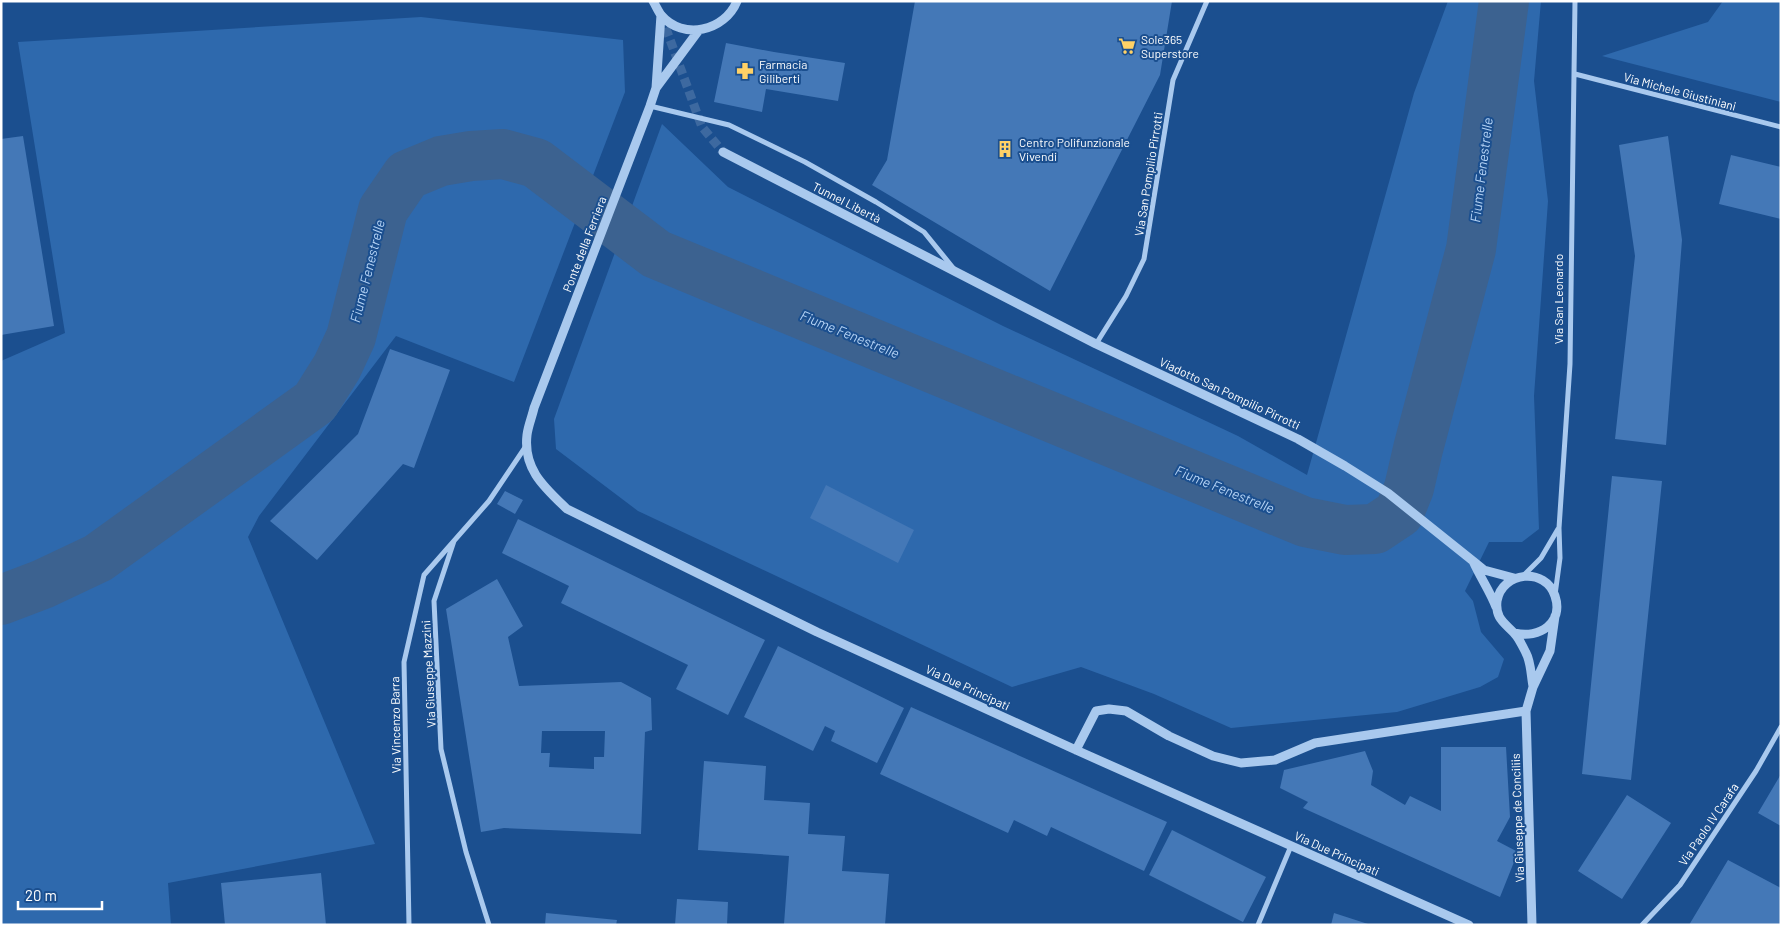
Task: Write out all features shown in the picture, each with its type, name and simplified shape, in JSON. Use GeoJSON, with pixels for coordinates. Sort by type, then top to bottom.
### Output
{"type":"FeatureCollection","features":[{"type":"Feature","properties":{"kind":"street"},"geometry":{"type":"LineString","coordinates":[[653,1],[661,15],[673,25],[683,29],[699,30],[714,27],[727,18],[737,1]]}},
{"type":"Feature","properties":{"kind":"street","name":"Via San Pompilio Pirrotti"},"geometry":{"type":"LineString","coordinates":[[1096,344],[1126,296],[1144,259],[1173,80],[1207,1]]}},
{"type":"Feature","properties":{"kind":"street","name":"Via San Leonardo"},"geometry":{"type":"LineString","coordinates":[[1555,596],[1560,558],[1558,528],[1570,364],[1575,1]]}},
{"type":"Feature","properties":{"kind":"street"},"geometry":{"type":"LineString","coordinates":[[656,88],[661,15]]}},
{"type":"Feature","properties":{"kind":"street"},"geometry":{"type":"LineString","coordinates":[[656,88],[699,30]]}},
{"type":"Feature","properties":{"kind":"street","name":"Via Michele Giustiniani"},"geometry":{"type":"LineString","coordinates":[[1575,74],[1781,127]]}},
{"type":"Feature","properties":{"kind":"street","name":"Ponte della Ferriera"},"geometry":{"type":"LineString","coordinates":[[534,408],[656,88]]}},
{"type":"Feature","properties":{"kind":"street"},"geometry":{"type":"LineString","coordinates":[[650,106],[729,125],[805,162],[876,202],[924,232],[959,275]]}},
{"type":"Feature","properties":{"kind":"street","name":"Tunnel Libertà"},"geometry":{"type":"LineString","coordinates":[[723,152],[959,275]]}},
{"type":"Feature","properties":{"kind":"street","name":"Viadotto San Pompilio Pirrotti"},"geometry":{"type":"LineString","coordinates":[[959,275],[1096,344],[1298,439],[1388,493],[1484,570],[1518,577]]}},
{"type":"Feature","properties":{"kind":"street","name":"Via Due Principati"},"geometry":{"type":"LineString","coordinates":[[534,408],[527,435],[528,461],[542,485],[567,509],[817,632],[1469,925]]}},
{"type":"Feature","properties":{"kind":"street","name":"Via Giuseppe Mazzini"},"geometry":{"type":"LineString","coordinates":[[489,925],[466,852],[442,749],[434,601],[455,539],[489,501],[527,445]]}},
{"type":"Feature","properties":{"kind":"street"},"geometry":{"type":"LineString","coordinates":[[1497,611],[1497,601],[1500,592],[1506,584],[1518,577],[1541,558],[1558,528]]}},
{"type":"Feature","properties":{"kind":"street","name":"Via Vincenzo Barra"},"geometry":{"type":"LineString","coordinates":[[409,925],[404,662],[424,575],[455,539]]}},
{"type":"Feature","properties":{"kind":"street"},"geometry":{"type":"LineString","coordinates":[[1470,558],[1482,582],[1491,594],[1500,620],[1514,633],[1527,654],[1533,687]]}},
{"type":"Feature","properties":{"kind":"street"},"geometry":{"type":"LineString","coordinates":[[1076,750],[1096,711],[1109,709],[1126,710],[1169,736],[1213,756],[1241,763],[1275,760],[1315,743],[1526,710],[1533,687],[1550,651],[1557,606],[1555,596],[1543,580],[1534,576],[1518,577]]}},
{"type":"Feature","properties":{"kind":"street"},"geometry":{"type":"LineString","coordinates":[[1514,633],[1524,636],[1534,635],[1543,631],[1555,616]]}},
{"type":"Feature","properties":{"kind":"street","name":"Via Giuseppe de Conciliis"},"geometry":{"type":"LineString","coordinates":[[1526,710],[1532,925]]}},
{"type":"Feature","properties":{"kind":"street","name":"Via Paolo IV Carafa"},"geometry":{"type":"LineString","coordinates":[[1642,925],[1680,885],[1756,771],[1781,727]]}},
{"type":"Feature","properties":{"kind":"street"},"geometry":{"type":"LineString","coordinates":[[1258,925],[1291,846]]}},
{"type":"Feature","properties":{"kind":"shaded area"},"geometry":{"type":"Polygon","coordinates":[[[1448,1],[1541,1],[1534,81],[1548,201],[1534,396],[1539,529],[1522,542],[1489,542],[1465,591],[1473,601],[1481,632],[1504,659],[1498,677],[1480,687],[1397,712],[1231,728],[1154,694],[1081,667],[1012,687],[638,511],[556,449],[554,419],[662,124],[728,187],[1003,326],[1238,436],[1307,475],[1414,93],[1448,1]]]}},
{"type":"Feature","properties":{"kind":"shaded area"},"geometry":{"type":"Polygon","coordinates":[[[1723,1],[1781,1],[1781,102],[1602,56],[1708,22],[1723,1]]]}},
{"type":"Feature","properties":{"kind":"shaded area"},"geometry":{"type":"Polygon","coordinates":[[[421,17],[623,40],[625,92],[514,382],[396,336],[259,516],[248,537],[375,844],[168,883],[171,925],[1,925],[1,361],[65,333],[18,42],[421,17]]]}},
{"type":"Feature","properties":{"kind":"building","name":"Centro Polifunzionale Vivendi"},"geometry":{"type":"Polygon","coordinates":[[[915,1],[1172,1],[1160,75],[1050,291],[872,185],[887,160],[915,1]]]}},
{"type":"Feature","properties":{"kind":"building"},"geometry":{"type":"Polygon","coordinates":[[[726,43],[845,63],[838,101],[766,89],[762,112],[714,102],[726,43]]]}},
{"type":"Feature","properties":{"kind":"building"},"geometry":{"type":"Polygon","coordinates":[[[23,136],[54,326],[1,335],[1,139],[23,136]]]}},
{"type":"Feature","properties":{"kind":"building"},"geometry":{"type":"Polygon","coordinates":[[[1668,136],[1682,240],[1666,445],[1615,439],[1635,256],[1619,145],[1668,136]]]}},
{"type":"Feature","properties":{"kind":"building"},"geometry":{"type":"Polygon","coordinates":[[[1731,155],[1781,167],[1781,219],[1719,204],[1731,155]]]}},
{"type":"Feature","properties":{"kind":"building"},"geometry":{"type":"Polygon","coordinates":[[[390,349],[450,370],[414,468],[403,464],[317,560],[270,521],[358,434],[390,349]]]}},
{"type":"Feature","properties":{"kind":"building"},"geometry":{"type":"Polygon","coordinates":[[[1612,476],[1662,481],[1631,780],[1582,774],[1612,476]]]}},
{"type":"Feature","properties":{"kind":"building"},"geometry":{"type":"Polygon","coordinates":[[[826,485],[914,530],[898,563],[810,518],[826,485]]]}},
{"type":"Feature","properties":{"kind":"building"},"geometry":{"type":"Polygon","coordinates":[[[505,491],[523,500],[515,514],[497,504],[505,491]]]}},
{"type":"Feature","properties":{"kind":"building"},"geometry":{"type":"Polygon","coordinates":[[[518,519],[765,640],[728,715],[676,689],[688,665],[561,603],[569,586],[502,553],[518,519]]]}},
{"type":"Feature","properties":{"kind":"building"},"geometry":{"type":"Polygon","coordinates":[[[497,579],[523,626],[508,637],[519,686],[621,682],[651,698],[652,730],[645,732],[641,834],[504,828],[481,832],[446,609],[497,579]],[[542,731],[541,753],[550,753],[549,767],[594,769],[594,757],[604,757],[605,731],[542,731]]]}},
{"type":"Feature","properties":{"kind":"building"},"geometry":{"type":"Polygon","coordinates":[[[778,646],[904,708],[877,763],[831,741],[835,731],[825,726],[813,751],[744,717],[778,646]]]}},
{"type":"Feature","properties":{"kind":"building"},"geometry":{"type":"Polygon","coordinates":[[[911,707],[1167,822],[1144,871],[1051,827],[1047,836],[1014,820],[1008,833],[880,774],[911,707]]]}},
{"type":"Feature","properties":{"kind":"building"},"geometry":{"type":"Polygon","coordinates":[[[1441,747],[1506,747],[1510,817],[1497,841],[1518,852],[1500,897],[1303,808],[1308,802],[1280,788],[1284,770],[1365,751],[1373,771],[1371,785],[1405,805],[1410,796],[1441,811],[1441,747]]]}},
{"type":"Feature","properties":{"kind":"building"},"geometry":{"type":"Polygon","coordinates":[[[704,761],[766,766],[764,800],[810,803],[808,834],[845,836],[842,871],[889,874],[885,925],[784,924],[789,856],[698,850],[704,761]]]}},
{"type":"Feature","properties":{"kind":"building"},"geometry":{"type":"Polygon","coordinates":[[[1781,774],[1781,826],[1758,813],[1781,774]]]}},
{"type":"Feature","properties":{"kind":"building"},"geometry":{"type":"Polygon","coordinates":[[[1627,795],[1671,823],[1622,899],[1578,871],[1627,795]]]}},
{"type":"Feature","properties":{"kind":"building"},"geometry":{"type":"Polygon","coordinates":[[[1172,830],[1266,877],[1243,922],[1149,875],[1172,830]]]}},
{"type":"Feature","properties":{"kind":"building"},"geometry":{"type":"Polygon","coordinates":[[[1728,860],[1781,888],[1781,925],[1689,925],[1728,860]]]}},
{"type":"Feature","properties":{"kind":"building"},"geometry":{"type":"Polygon","coordinates":[[[321,873],[326,925],[225,925],[221,883],[321,873]]]}},
{"type":"Feature","properties":{"kind":"building"},"geometry":{"type":"Polygon","coordinates":[[[677,899],[728,902],[727,925],[675,925],[677,899]]]}},
{"type":"Feature","properties":{"kind":"building"},"geometry":{"type":"Polygon","coordinates":[[[546,913],[617,920],[616,925],[545,925],[546,913]]]}},
{"type":"Feature","properties":{"kind":"building"},"geometry":{"type":"Polygon","coordinates":[[[1334,913],[1368,924],[1368,925],[1331,925],[1334,913]]]}},
{"type":"Feature","properties":{"kind":"waterway","name":"Fiume Fenestrelle"},"geometry":{"type":"LineString","coordinates":[[1,600],[43,584],[98,558],[315,402],[337,367],[351,337],[383,210],[407,175],[441,161],[471,156],[503,154],[536,163],[656,254],[1305,522],[1345,530],[1375,529],[1399,513],[1409,488],[1471,249],[1504,1]]}},
{"type":"Feature","properties":{"kind":"tunnel"},"geometry":{"type":"LineString","coordinates":[[661,15],[702,127],[723,152]]}},
{"type":"Feature","properties":{"kind":"place","name":"Sole365 Superstore"},"geometry":{"type":"Point","coordinates":[1127,46]}},
{"type":"Feature","properties":{"kind":"place","name":"Farmacia Giliberti"},"geometry":{"type":"Point","coordinates":[745,71]}},
{"type":"Feature","properties":{"kind":"place","name":"Centro Polifunzionale Vivendi"},"geometry":{"type":"Point","coordinates":[1005,149]}}]}
